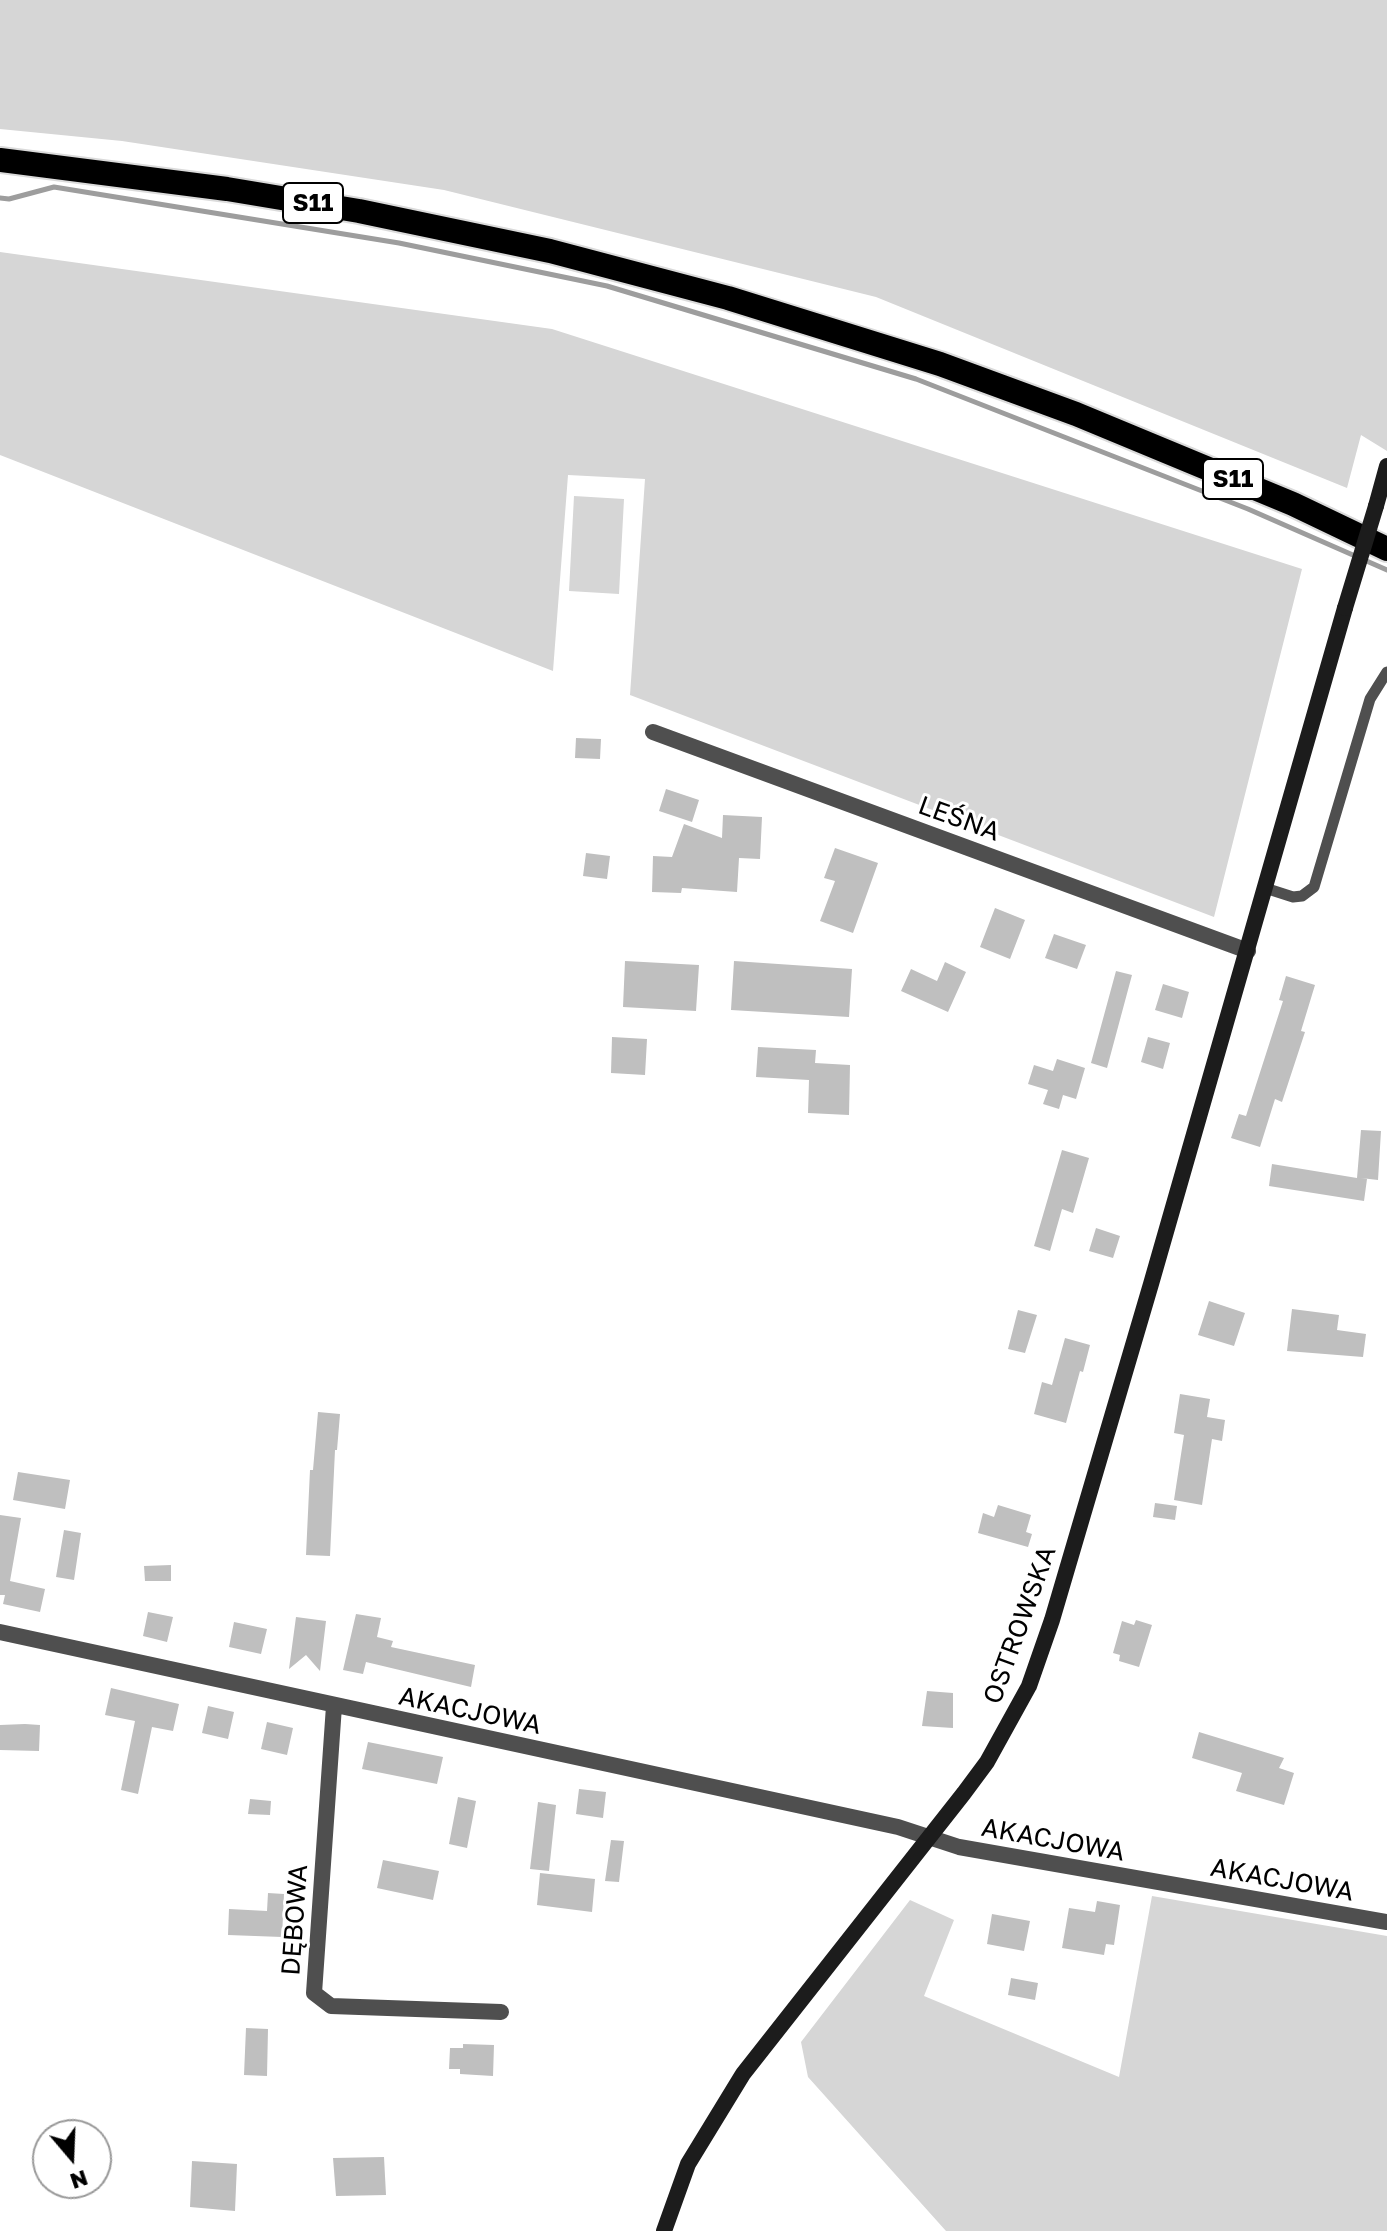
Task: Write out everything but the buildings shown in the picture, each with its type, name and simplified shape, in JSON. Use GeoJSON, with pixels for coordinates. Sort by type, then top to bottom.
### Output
{"type":"FeatureCollection","features":[{"type":"Feature","properties":{"kind":"highway","name":"S11"},"geometry":{"type":"LineString","coordinates":[[0,160],[227,189],[359,211],[550,251],[728,298],[940,364],[1076,414],[1293,504],[1387,549]]}},
{"type":"Feature","properties":{"kind":"street","name":"OSTROWSKA"},"geometry":{"type":"LineString","coordinates":[[664,2231],[688,2164],[743,2074],[987,1762],[1029,1686],[1057,1605],[1387,466]]}},
{"type":"Feature","properties":{"kind":"street","name":"LEŚNA"},"geometry":{"type":"LineString","coordinates":[[653,732],[1248,951]]}},
{"type":"Feature","properties":{"kind":"street","name":"AKACJOWA"},"geometry":{"type":"LineString","coordinates":[[0,1632],[898,1827],[959,1847],[1387,1922]]}},
{"type":"Feature","properties":{"kind":"street","name":"DĘBOWA"},"geometry":{"type":"LineString","coordinates":[[334,1706],[314,1993],[331,2006],[501,2012]]}},
{"type":"Feature","properties":{"kind":"street"},"geometry":{"type":"LineString","coordinates":[[654,2231],[664,2231]]}},
{"type":"Feature","properties":{"kind":"lane"},"geometry":{"type":"LineString","coordinates":[[1265,888],[1293,897],[1302,896],[1318,880],[1326,843],[1370,699],[1387,672]]}},
{"type":"Feature","properties":{"kind":"shaded area"},"geometry":{"type":"Polygon","coordinates":[[[0,0],[1387,0],[1387,451],[1361,435],[1347,488],[876,297],[444,190],[122,141],[0,129],[0,0]]]}},
{"type":"Feature","properties":{"kind":"shaded area"},"geometry":{"type":"Polygon","coordinates":[[[0,252],[552,329],[1302,569],[1214,917],[630,695],[645,479],[568,475],[553,671],[0,455],[0,252]]]}},
{"type":"Feature","properties":{"kind":"shaded area"},"geometry":{"type":"Polygon","coordinates":[[[574,496],[624,499],[619,594],[569,591],[574,496]]]}},
{"type":"Feature","properties":{"kind":"shaded area"},"geometry":{"type":"Polygon","coordinates":[[[1152,1896],[1387,1936],[1387,2231],[946,2231],[808,2077],[801,2042],[910,1900],[954,1920],[924,1996],[1119,2077],[1152,1896]]]}},
{"type":"Feature","properties":{"kind":"waterway"},"geometry":{"type":"LineString","coordinates":[[0,198],[9,199],[54,187],[399,243],[607,286],[916,379],[1248,509],[1387,570]]}}]}
